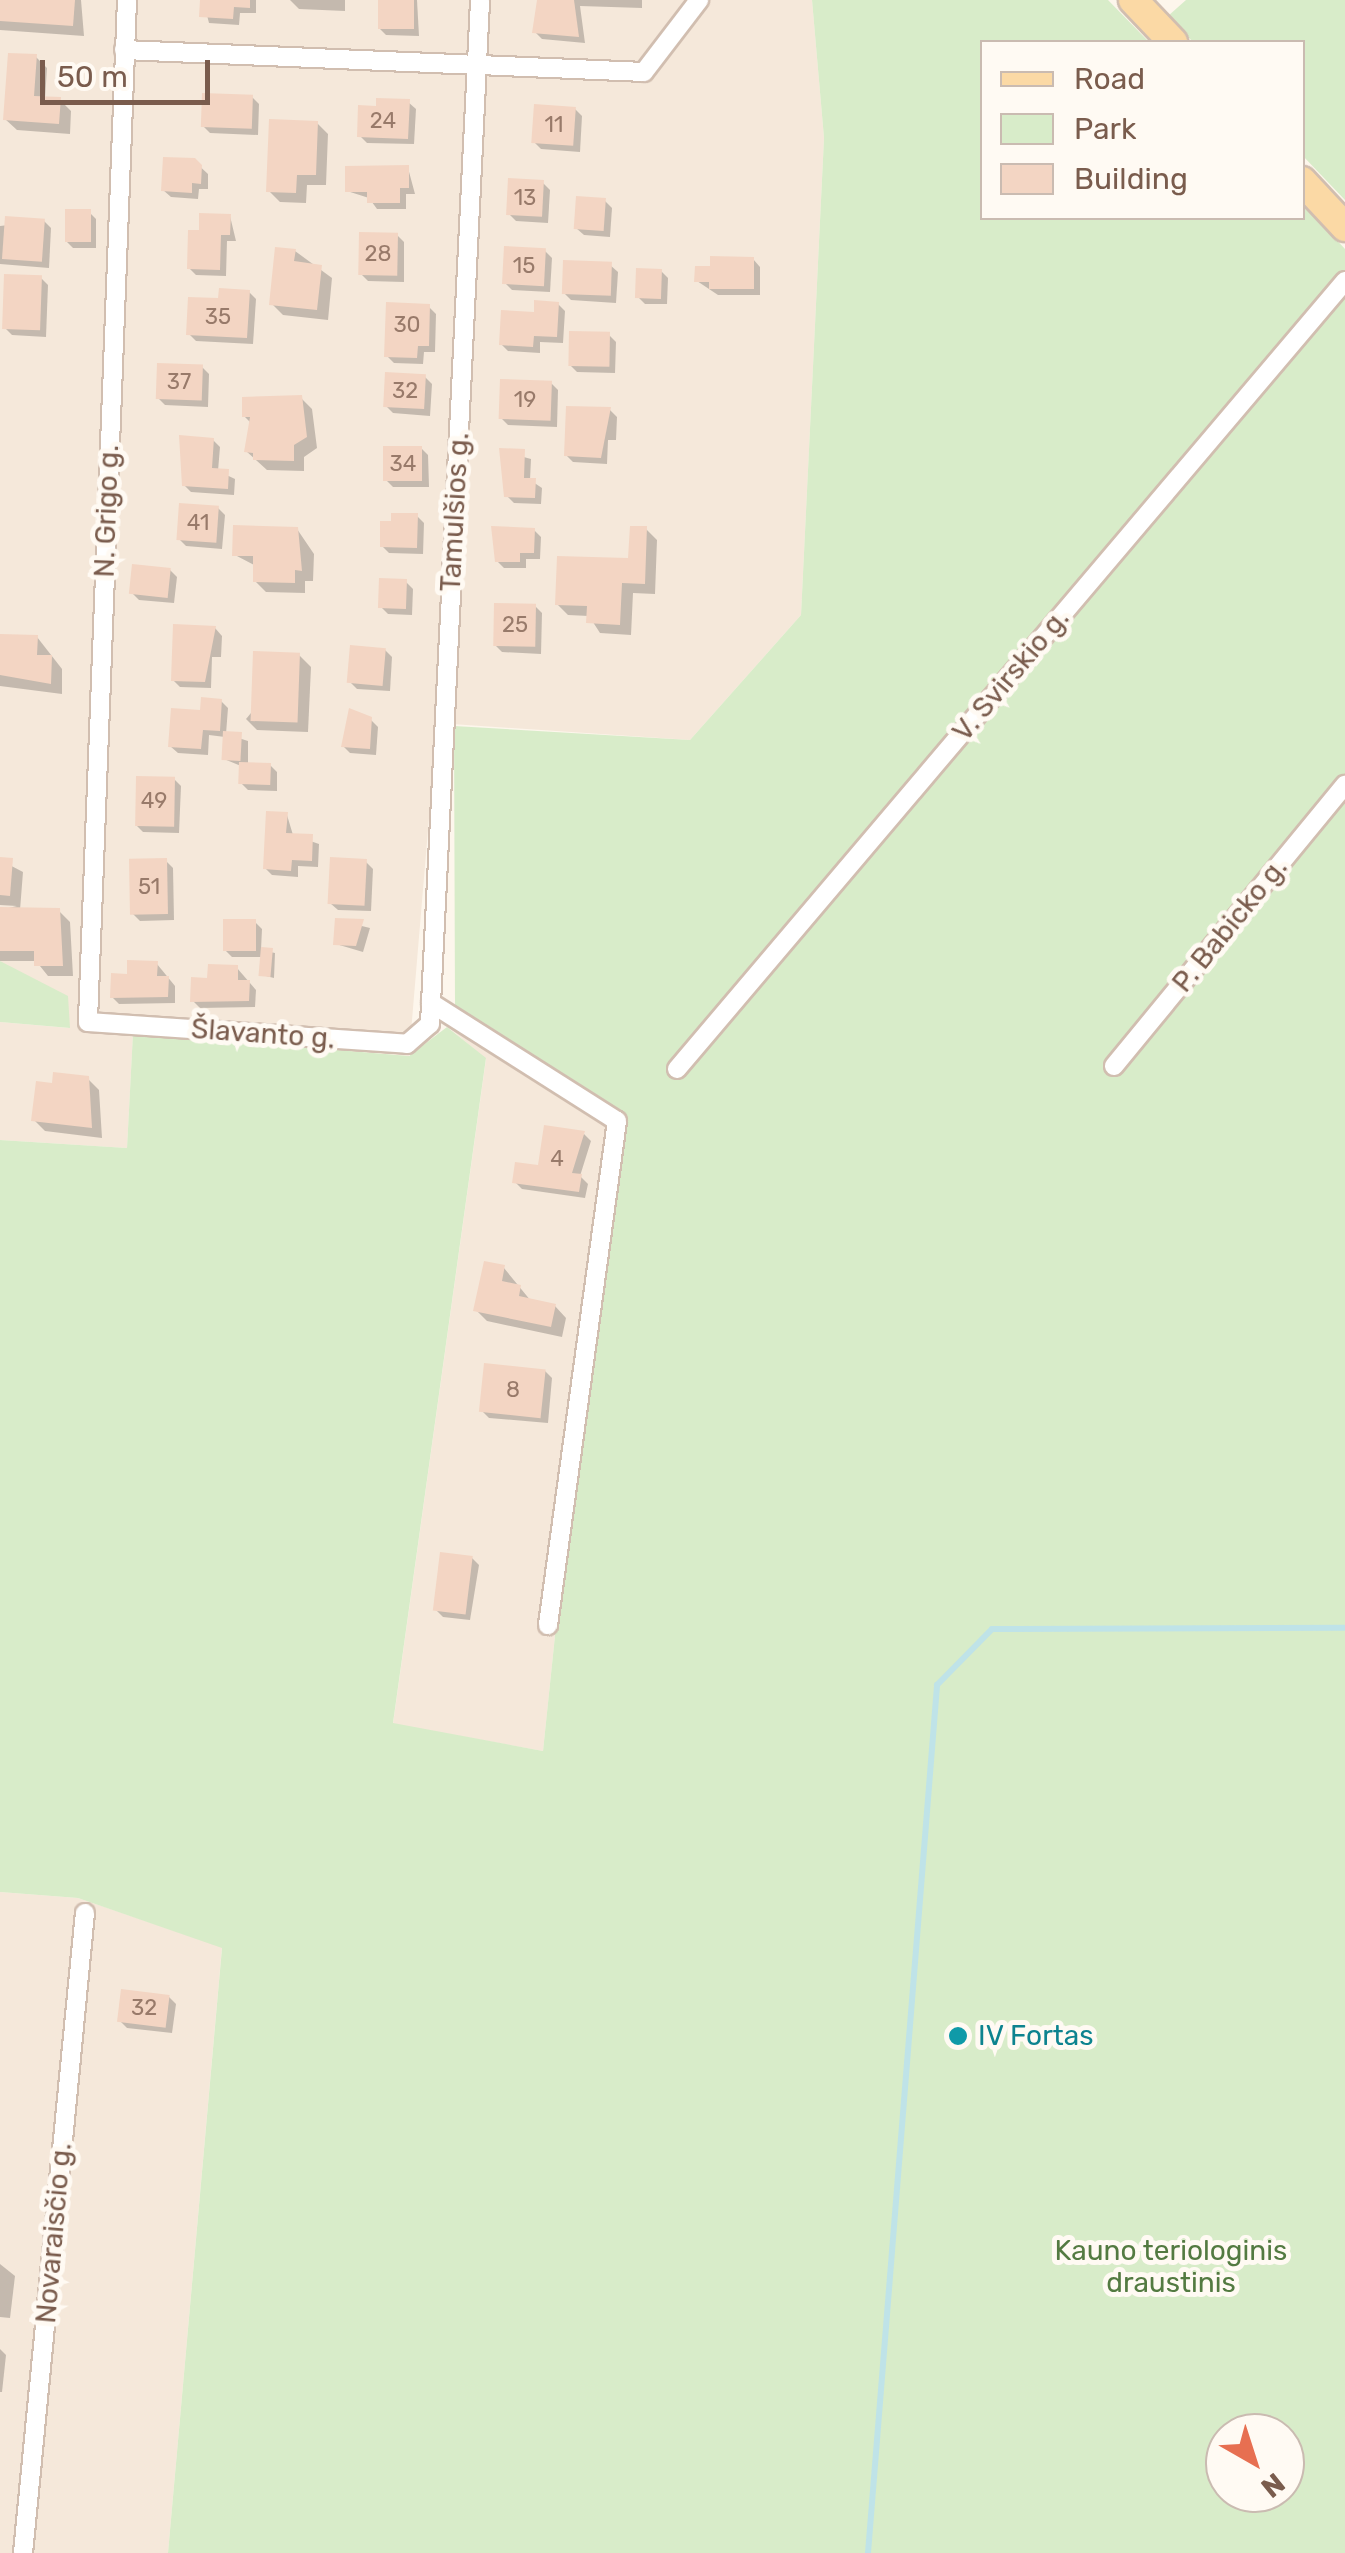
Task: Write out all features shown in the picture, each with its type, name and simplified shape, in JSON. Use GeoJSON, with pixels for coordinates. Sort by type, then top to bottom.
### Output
{"type":"FeatureCollection","features":[{"type":"Feature","properties":{"kind":"main road"},"geometry":{"type":"LineString","coordinates":[[1133,0],[1171,40]]}},
{"type":"Feature","properties":{"kind":"main road"},"geometry":{"type":"LineString","coordinates":[[1305,184],[1345,227]]}},
{"type":"Feature","properties":{"kind":"street","name":"N. Grigo g."},"geometry":{"type":"LineString","coordinates":[[88,1022],[127,0]]}},
{"type":"Feature","properties":{"kind":"street","name":"Tamulšios g."},"geometry":{"type":"LineString","coordinates":[[430,1024],[480,0]]}},
{"type":"Feature","properties":{"kind":"street"},"geometry":{"type":"LineString","coordinates":[[124,50],[644,72],[699,0]]}},
{"type":"Feature","properties":{"kind":"street","name":"V. Svirskio g."},"geometry":{"type":"LineString","coordinates":[[677,1068],[1345,280]]}},
{"type":"Feature","properties":{"kind":"street","name":"P. Babicko g."},"geometry":{"type":"LineString","coordinates":[[1114,1066],[1345,785]]}},
{"type":"Feature","properties":{"kind":"street"},"geometry":{"type":"LineString","coordinates":[[432,1003],[617,1121],[548,1624]]}},
{"type":"Feature","properties":{"kind":"street","name":"Šlavanto g."},"geometry":{"type":"LineString","coordinates":[[88,1022],[407,1044],[430,1024]]}},
{"type":"Feature","properties":{"kind":"street","name":"Novaraisčio g."},"geometry":{"type":"LineString","coordinates":[[23,2553],[85,1912]]}},
{"type":"Feature","properties":{"kind":"shaded area"},"geometry":{"type":"Polygon","coordinates":[[[0,0],[812,0],[824,138],[801,615],[690,740],[437,723],[409,1056],[133,1034],[127,1148],[0,1140],[0,1022],[69,1028],[0,961],[0,0]]]}},
{"type":"Feature","properties":{"kind":"shaded area"},"geometry":{"type":"Polygon","coordinates":[[[455,1009],[621,1111],[623,1126],[566,1530],[543,1751],[393,1724],[486,1059],[448,1027],[455,1009]]]}},
{"type":"Feature","properties":{"kind":"shaded area"},"geometry":{"type":"Polygon","coordinates":[[[0,1892],[78,1898],[222,1947],[168,2553],[0,2553],[0,1892]]]}},
{"type":"Feature","properties":{"kind":"green space","name":"Kauno teriologinis draustinis"},"geometry":{"type":"Polygon","coordinates":[[[812,0],[1108,0],[1147,40],[980,40],[980,220],[1305,220],[1305,206],[1345,249],[1345,2553],[168,2553],[222,1948],[78,1898],[0,1892],[0,1140],[127,1148],[133,1033],[409,1056],[447,1027],[486,1058],[393,1723],[543,1751],[566,1530],[623,1126],[620,1111],[455,1009],[454,726],[690,740],[801,615],[824,138],[812,0]]]}},
{"type":"Feature","properties":{"kind":"green space"},"geometry":{"type":"Polygon","coordinates":[[[1186,0],[1345,0],[1345,200],[1305,158],[1305,40],[1191,40],[1168,16],[1186,0]]]}},
{"type":"Feature","properties":{"kind":"green space"},"geometry":{"type":"Polygon","coordinates":[[[0,961],[68,996],[70,1028],[0,1022],[0,961]]]}},
{"type":"Feature","properties":{"kind":"building"},"geometry":{"type":"Polygon","coordinates":[[[0,0],[75,0],[73,26],[0,21],[0,0]]]}},
{"type":"Feature","properties":{"kind":"building"},"geometry":{"type":"Polygon","coordinates":[[[200,0],[250,0],[250,8],[234,7],[233,19],[199,17],[200,0]]]}},
{"type":"Feature","properties":{"kind":"building"},"geometry":{"type":"Polygon","coordinates":[[[378,0],[414,0],[414,29],[378,29],[378,0]]]}},
{"type":"Feature","properties":{"kind":"building"},"geometry":{"type":"Polygon","coordinates":[[[537,0],[574,0],[579,37],[532,33],[537,0]]]}},
{"type":"Feature","properties":{"kind":"building"},"geometry":{"type":"Polygon","coordinates":[[[8,53],[37,54],[34,96],[61,97],[59,124],[3,120],[8,53]]]}},
{"type":"Feature","properties":{"kind":"building"},"geometry":{"type":"Polygon","coordinates":[[[202,93],[253,95],[252,129],[201,127],[202,93]]]}},
{"type":"Feature","properties":{"kind":"building"},"geometry":{"type":"Polygon","coordinates":[[[376,98],[410,99],[408,139],[357,137],[358,105],[376,106],[376,98]]]}},
{"type":"Feature","properties":{"kind":"building"},"geometry":{"type":"Polygon","coordinates":[[[534,104],[576,107],[573,146],[531,143],[534,104]]]}},
{"type":"Feature","properties":{"kind":"building"},"geometry":{"type":"Polygon","coordinates":[[[269,119],[318,121],[316,175],[297,175],[296,193],[266,192],[269,119]]]}},
{"type":"Feature","properties":{"kind":"building"},"geometry":{"type":"Polygon","coordinates":[[[163,157],[195,158],[202,165],[201,184],[192,183],[192,193],[161,191],[163,157]]]}},
{"type":"Feature","properties":{"kind":"building"},"geometry":{"type":"Polygon","coordinates":[[[409,165],[409,188],[400,188],[400,203],[367,203],[367,192],[345,192],[345,166],[409,165]]]}},
{"type":"Feature","properties":{"kind":"building"},"geometry":{"type":"Polygon","coordinates":[[[508,178],[544,180],[542,217],[506,215],[508,178]]]}},
{"type":"Feature","properties":{"kind":"building"},"geometry":{"type":"Polygon","coordinates":[[[576,196],[606,198],[604,231],[574,229],[576,196]]]}},
{"type":"Feature","properties":{"kind":"building"},"geometry":{"type":"Polygon","coordinates":[[[65,209],[91,209],[91,242],[65,242],[65,209]]]}},
{"type":"Feature","properties":{"kind":"building"},"geometry":{"type":"Polygon","coordinates":[[[199,213],[231,214],[230,235],[221,235],[220,270],[187,269],[188,230],[199,230],[199,213]]]}},
{"type":"Feature","properties":{"kind":"building"},"geometry":{"type":"Polygon","coordinates":[[[5,216],[45,219],[42,262],[2,259],[5,216]]]}},
{"type":"Feature","properties":{"kind":"building"},"geometry":{"type":"Polygon","coordinates":[[[359,232],[398,233],[397,276],[358,275],[359,232]]]}},
{"type":"Feature","properties":{"kind":"building"},"geometry":{"type":"Polygon","coordinates":[[[504,246],[546,248],[544,286],[502,284],[504,246]]]}},
{"type":"Feature","properties":{"kind":"building"},"geometry":{"type":"Polygon","coordinates":[[[275,247],[296,249],[294,261],[322,265],[317,310],[269,305],[275,247]]]}},
{"type":"Feature","properties":{"kind":"building"},"geometry":{"type":"Polygon","coordinates":[[[710,256],[754,257],[754,289],[709,289],[709,282],[694,282],[695,266],[710,266],[710,256]]]}},
{"type":"Feature","properties":{"kind":"building"},"geometry":{"type":"Polygon","coordinates":[[[563,260],[612,262],[611,296],[562,294],[563,260]]]}},
{"type":"Feature","properties":{"kind":"building"},"geometry":{"type":"Polygon","coordinates":[[[636,268],[662,269],[661,299],[635,298],[636,268]]]}},
{"type":"Feature","properties":{"kind":"building"},"geometry":{"type":"Polygon","coordinates":[[[4,274],[42,275],[40,330],[2,329],[4,274]]]}},
{"type":"Feature","properties":{"kind":"building"},"geometry":{"type":"Polygon","coordinates":[[[219,288],[250,290],[247,338],[186,335],[188,297],[218,298],[219,288]]]}},
{"type":"Feature","properties":{"kind":"building"},"geometry":{"type":"Polygon","coordinates":[[[534,300],[559,302],[557,337],[534,336],[533,347],[499,345],[501,310],[534,312],[534,300]]]}},
{"type":"Feature","properties":{"kind":"building"},"geometry":{"type":"Polygon","coordinates":[[[386,302],[430,304],[429,346],[418,346],[417,358],[384,357],[386,302]]]}},
{"type":"Feature","properties":{"kind":"building"},"geometry":{"type":"Polygon","coordinates":[[[569,331],[610,332],[609,367],[568,366],[569,331]]]}},
{"type":"Feature","properties":{"kind":"building"},"geometry":{"type":"Polygon","coordinates":[[[157,363],[203,365],[202,401],[156,399],[157,363]]]}},
{"type":"Feature","properties":{"kind":"building"},"geometry":{"type":"Polygon","coordinates":[[[385,372],[426,374],[424,409],[383,407],[385,372]]]}},
{"type":"Feature","properties":{"kind":"building"},"geometry":{"type":"Polygon","coordinates":[[[500,379],[552,381],[551,421],[499,419],[500,379]]]}},
{"type":"Feature","properties":{"kind":"building"},"geometry":{"type":"Polygon","coordinates":[[[302,395],[307,437],[294,445],[294,461],[253,460],[253,453],[244,452],[250,417],[242,417],[242,397],[302,395]]]}},
{"type":"Feature","properties":{"kind":"building"},"geometry":{"type":"Polygon","coordinates":[[[566,406],[611,407],[601,458],[564,456],[566,406]]]}},
{"type":"Feature","properties":{"kind":"building"},"geometry":{"type":"Polygon","coordinates":[[[179,435],[214,438],[212,468],[229,469],[228,489],[182,486],[179,435]]]}},
{"type":"Feature","properties":{"kind":"building"},"geometry":{"type":"Polygon","coordinates":[[[383,446],[422,446],[422,481],[383,481],[383,446]]]}},
{"type":"Feature","properties":{"kind":"building"},"geometry":{"type":"Polygon","coordinates":[[[499,448],[525,449],[524,478],[536,478],[535,498],[504,497],[499,448]]]}},
{"type":"Feature","properties":{"kind":"building"},"geometry":{"type":"Polygon","coordinates":[[[179,503],[219,506],[216,543],[176,540],[179,503]]]}},
{"type":"Feature","properties":{"kind":"building"},"geometry":{"type":"Polygon","coordinates":[[[391,513],[418,513],[417,548],[380,547],[380,521],[391,521],[391,513]]]}},
{"type":"Feature","properties":{"kind":"building"},"geometry":{"type":"Polygon","coordinates":[[[233,525],[298,527],[302,571],[295,570],[295,583],[253,582],[253,556],[232,556],[233,525]]]}},
{"type":"Feature","properties":{"kind":"building"},"geometry":{"type":"Polygon","coordinates":[[[491,526],[535,528],[534,553],[520,553],[520,562],[495,562],[491,526]]]}},
{"type":"Feature","properties":{"kind":"building"},"geometry":{"type":"Polygon","coordinates":[[[630,526],[647,526],[645,584],[622,583],[620,625],[586,623],[587,606],[555,605],[557,556],[628,558],[630,526]]]}},
{"type":"Feature","properties":{"kind":"building"},"geometry":{"type":"Polygon","coordinates":[[[132,564],[171,568],[168,598],[129,594],[132,564]]]}},
{"type":"Feature","properties":{"kind":"building"},"geometry":{"type":"Polygon","coordinates":[[[379,578],[407,579],[406,609],[378,608],[379,578]]]}},
{"type":"Feature","properties":{"kind":"building"},"geometry":{"type":"Polygon","coordinates":[[[494,603],[536,604],[535,647],[493,646],[494,603]]]}},
{"type":"Feature","properties":{"kind":"building"},"geometry":{"type":"Polygon","coordinates":[[[173,624],[216,626],[205,682],[171,681],[173,624]]]}},
{"type":"Feature","properties":{"kind":"building"},"geometry":{"type":"Polygon","coordinates":[[[0,634],[38,635],[37,655],[52,655],[51,684],[0,675],[0,634]]]}},
{"type":"Feature","properties":{"kind":"building"},"geometry":{"type":"Polygon","coordinates":[[[350,645],[386,648],[383,686],[347,683],[350,645]]]}},
{"type":"Feature","properties":{"kind":"building"},"geometry":{"type":"Polygon","coordinates":[[[253,651],[300,653],[298,723],[251,721],[253,651]]]}},
{"type":"Feature","properties":{"kind":"building"},"geometry":{"type":"Polygon","coordinates":[[[201,697],[222,699],[220,731],[203,730],[201,749],[168,747],[171,708],[200,710],[201,697]]]}},
{"type":"Feature","properties":{"kind":"building"},"geometry":{"type":"Polygon","coordinates":[[[349,708],[372,717],[370,749],[341,747],[349,708]]]}},
{"type":"Feature","properties":{"kind":"building"},"geometry":{"type":"Polygon","coordinates":[[[223,731],[242,732],[240,761],[221,760],[223,731]]]}},
{"type":"Feature","properties":{"kind":"building"},"geometry":{"type":"Polygon","coordinates":[[[239,762],[271,763],[270,785],[238,784],[239,762]]]}},
{"type":"Feature","properties":{"kind":"building"},"geometry":{"type":"Polygon","coordinates":[[[136,776],[175,777],[174,827],[135,826],[136,776]]]}},
{"type":"Feature","properties":{"kind":"building"},"geometry":{"type":"Polygon","coordinates":[[[266,811],[288,812],[286,833],[313,834],[312,861],[292,860],[291,871],[263,869],[266,811]]]}},
{"type":"Feature","properties":{"kind":"building"},"geometry":{"type":"Polygon","coordinates":[[[0,857],[13,858],[10,896],[0,895],[0,857]]]}},
{"type":"Feature","properties":{"kind":"building"},"geometry":{"type":"Polygon","coordinates":[[[330,857],[367,859],[364,906],[328,904],[330,857]]]}},
{"type":"Feature","properties":{"kind":"building"},"geometry":{"type":"Polygon","coordinates":[[[167,858],[168,914],[130,915],[129,859],[167,858]]]}},
{"type":"Feature","properties":{"kind":"building"},"geometry":{"type":"Polygon","coordinates":[[[0,907],[60,908],[63,966],[34,966],[34,951],[0,951],[0,907]]]}},
{"type":"Feature","properties":{"kind":"building"},"geometry":{"type":"Polygon","coordinates":[[[335,918],[364,919],[356,946],[333,945],[335,918]]]}},
{"type":"Feature","properties":{"kind":"building"},"geometry":{"type":"Polygon","coordinates":[[[223,919],[256,919],[256,951],[223,951],[223,919]]]}},
{"type":"Feature","properties":{"kind":"building"},"geometry":{"type":"Polygon","coordinates":[[[261,947],[273,948],[270,977],[258,976],[261,947]]]}},
{"type":"Feature","properties":{"kind":"building"},"geometry":{"type":"Polygon","coordinates":[[[127,960],[158,961],[157,976],[169,976],[168,997],[110,998],[111,973],[127,974],[127,960]]]}},
{"type":"Feature","properties":{"kind":"building"},"geometry":{"type":"Polygon","coordinates":[[[208,964],[238,965],[238,980],[250,980],[249,1001],[190,1002],[191,977],[207,978],[208,964]]]}},
{"type":"Feature","properties":{"kind":"building"},"geometry":{"type":"Polygon","coordinates":[[[53,1072],[89,1076],[92,1128],[31,1121],[36,1081],[52,1083],[53,1072]]]}},
{"type":"Feature","properties":{"kind":"building"},"geometry":{"type":"Polygon","coordinates":[[[544,1125],[585,1131],[572,1173],[582,1174],[579,1192],[512,1183],[515,1162],[538,1165],[544,1125]]]}},
{"type":"Feature","properties":{"kind":"building"},"geometry":{"type":"Polygon","coordinates":[[[484,1261],[505,1265],[502,1281],[521,1285],[519,1296],[556,1304],[551,1327],[473,1311],[484,1261]]]}},
{"type":"Feature","properties":{"kind":"building"},"geometry":{"type":"Polygon","coordinates":[[[484,1363],[546,1369],[541,1418],[479,1412],[484,1363]]]}},
{"type":"Feature","properties":{"kind":"building"},"geometry":{"type":"Polygon","coordinates":[[[440,1552],[473,1556],[466,1615],[433,1611],[440,1552]]]}},
{"type":"Feature","properties":{"kind":"building"},"geometry":{"type":"Polygon","coordinates":[[[121,1989],[170,1995],[166,2028],[117,2022],[121,1989]]]}},
{"type":"Feature","properties":{"kind":"waterway"},"geometry":{"type":"LineString","coordinates":[[868,2553],[937,1685],[992,1629],[1345,1628]]}},
{"type":"Feature","properties":{"kind":"place","name":"IV Fortas"},"geometry":{"type":"Point","coordinates":[958,2036]}}]}
